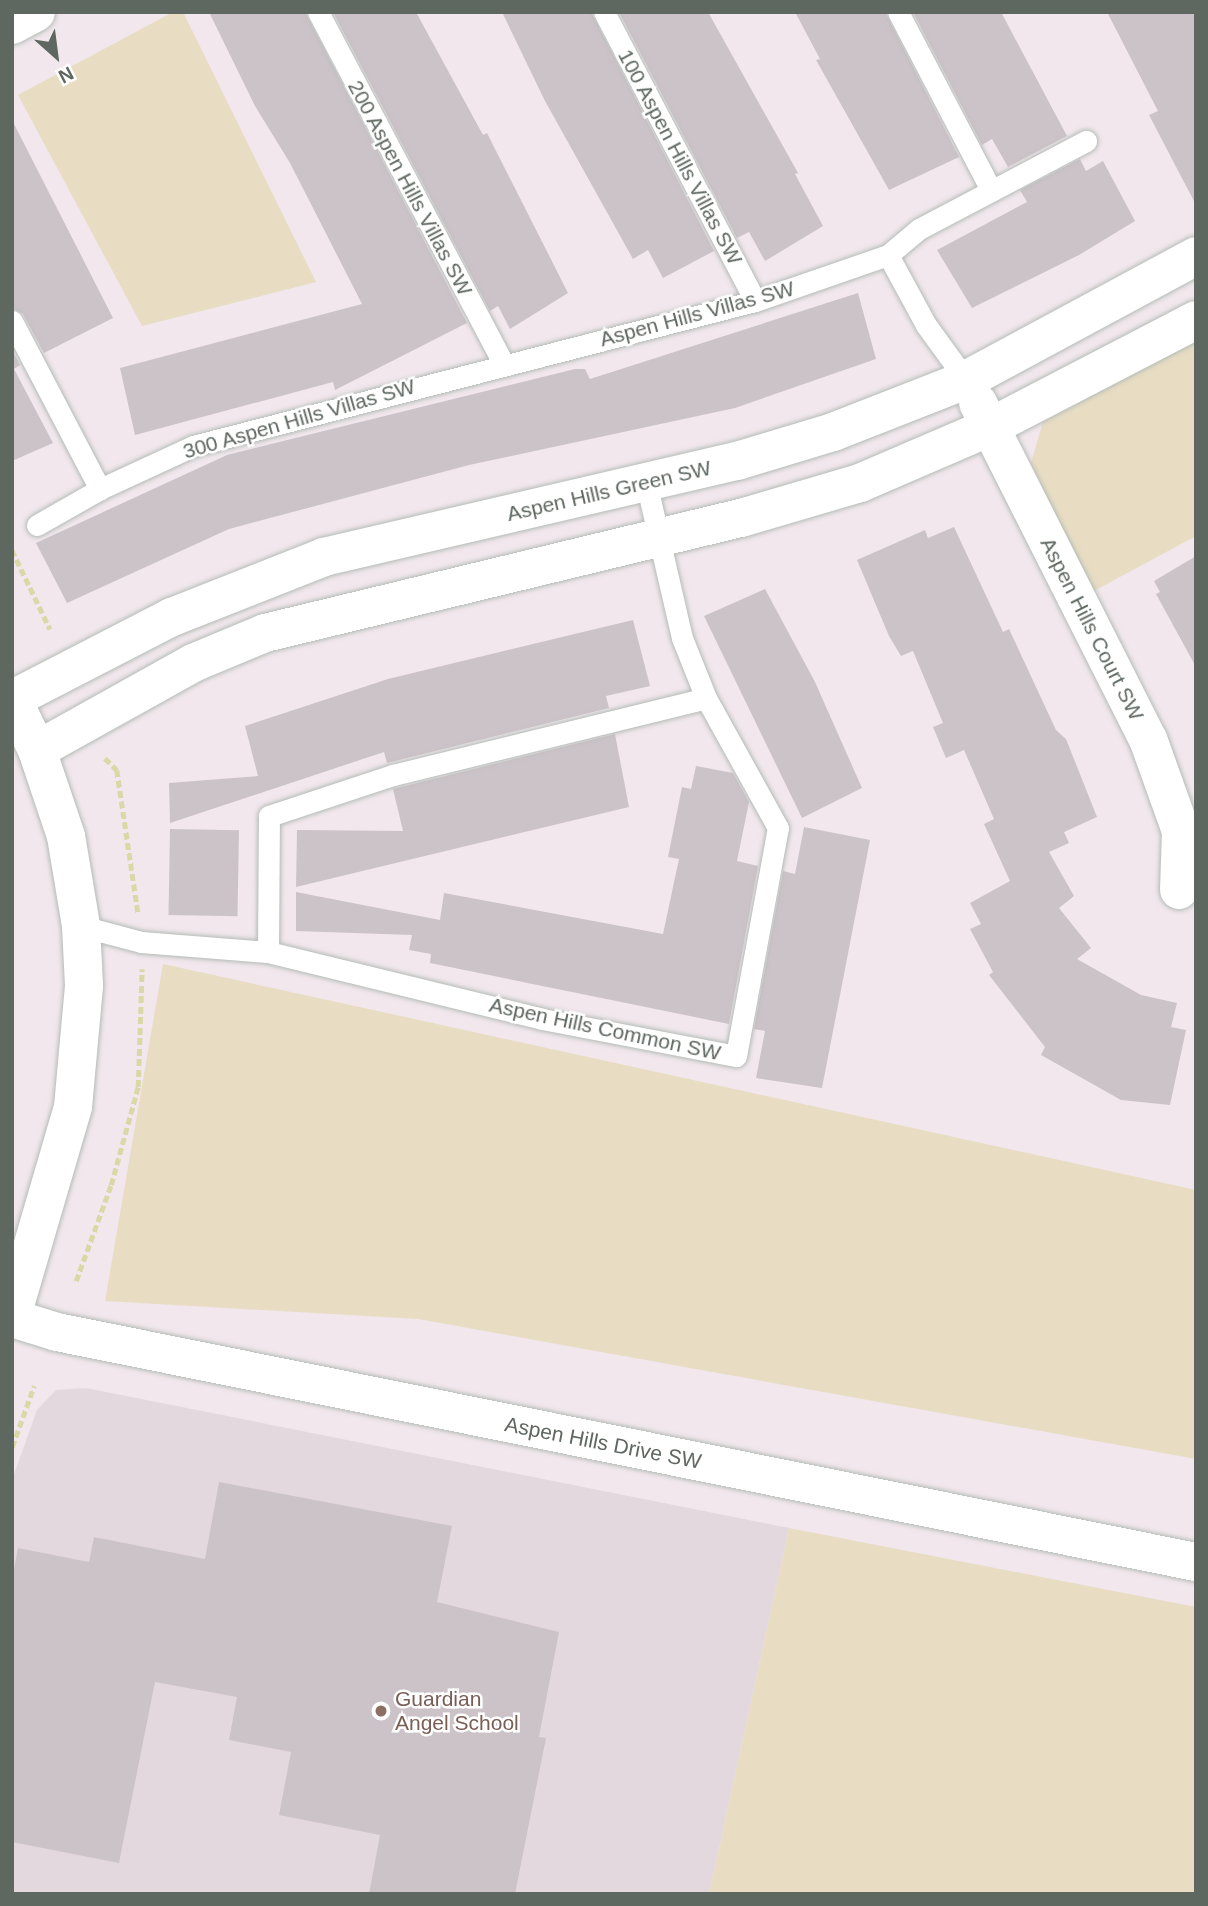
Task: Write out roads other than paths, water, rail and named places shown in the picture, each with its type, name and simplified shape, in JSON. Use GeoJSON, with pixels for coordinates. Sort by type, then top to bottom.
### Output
{"type":"FeatureCollection","features":[{"type":"Feature","properties":{"kind":"street"},"geometry":{"type":"LineString","coordinates":[[12,25],[36,12]]}},
{"type":"Feature","properties":{"kind":"street","name":"Aspen Hills Green SW"},"geometry":{"type":"LineString","coordinates":[[12,698],[172,617],[324,557],[646,482],[833,432],[966,380],[1196,256]]}},
{"type":"Feature","properties":{"kind":"street"},"geometry":{"type":"LineString","coordinates":[[37,751],[193,663],[265,633],[659,537],[860,483],[990,426],[1196,320]]}},
{"type":"Feature","properties":{"kind":"street","name":"Aspen Hills Court SW"},"geometry":{"type":"LineString","coordinates":[[966,380],[1148,739],[1181,831],[1179,890]]}},
{"type":"Feature","properties":{"kind":"street"},"geometry":{"type":"LineString","coordinates":[[12,698],[37,751],[65,836],[81,926],[83,1010],[73,1107],[12,1317]]}},
{"type":"Feature","properties":{"kind":"street","name":"Aspen Hills Drive SW"},"geometry":{"type":"LineString","coordinates":[[12,1317],[84,1338],[1196,1562]]}},
{"type":"Feature","properties":{"kind":"lane","name":"200 Aspen Hills Villas SW"},"geometry":{"type":"LineString","coordinates":[[318,12],[503,363]]}},
{"type":"Feature","properties":{"kind":"lane","name":"100 Aspen Hills Villas SW"},"geometry":{"type":"LineString","coordinates":[[604,12],[755,302]]}},
{"type":"Feature","properties":{"kind":"lane"},"geometry":{"type":"LineString","coordinates":[[898,12],[991,190]]}},
{"type":"Feature","properties":{"kind":"lane","name":"Aspen Hills Villas SW"},"geometry":{"type":"LineString","coordinates":[[503,363],[755,302],[888,255],[919,229],[1086,141]]}},
{"type":"Feature","properties":{"kind":"lane"},"geometry":{"type":"LineString","coordinates":[[888,255],[926,325],[966,380]]}},
{"type":"Feature","properties":{"kind":"lane"},"geometry":{"type":"LineString","coordinates":[[12,321],[100,489]]}},
{"type":"Feature","properties":{"kind":"lane","name":"300 Aspen Hills Villas SW"},"geometry":{"type":"LineString","coordinates":[[37,525],[100,489],[193,446],[503,363]]}},
{"type":"Feature","properties":{"kind":"lane","name":"Aspen Hills Common SW"},"geometry":{"type":"LineString","coordinates":[[81,926],[141,943],[268,952],[542,1019],[736,1056],[778,828],[706,698],[669,594],[646,482]]}},
{"type":"Feature","properties":{"kind":"lane"},"geometry":{"type":"LineString","coordinates":[[268,952],[269,816],[393,775],[706,698]]}},
{"type":"Feature","properties":{"kind":"place","name":"Guardian Angel School"},"geometry":{"type":"Point","coordinates":[381,1711]}}]}
